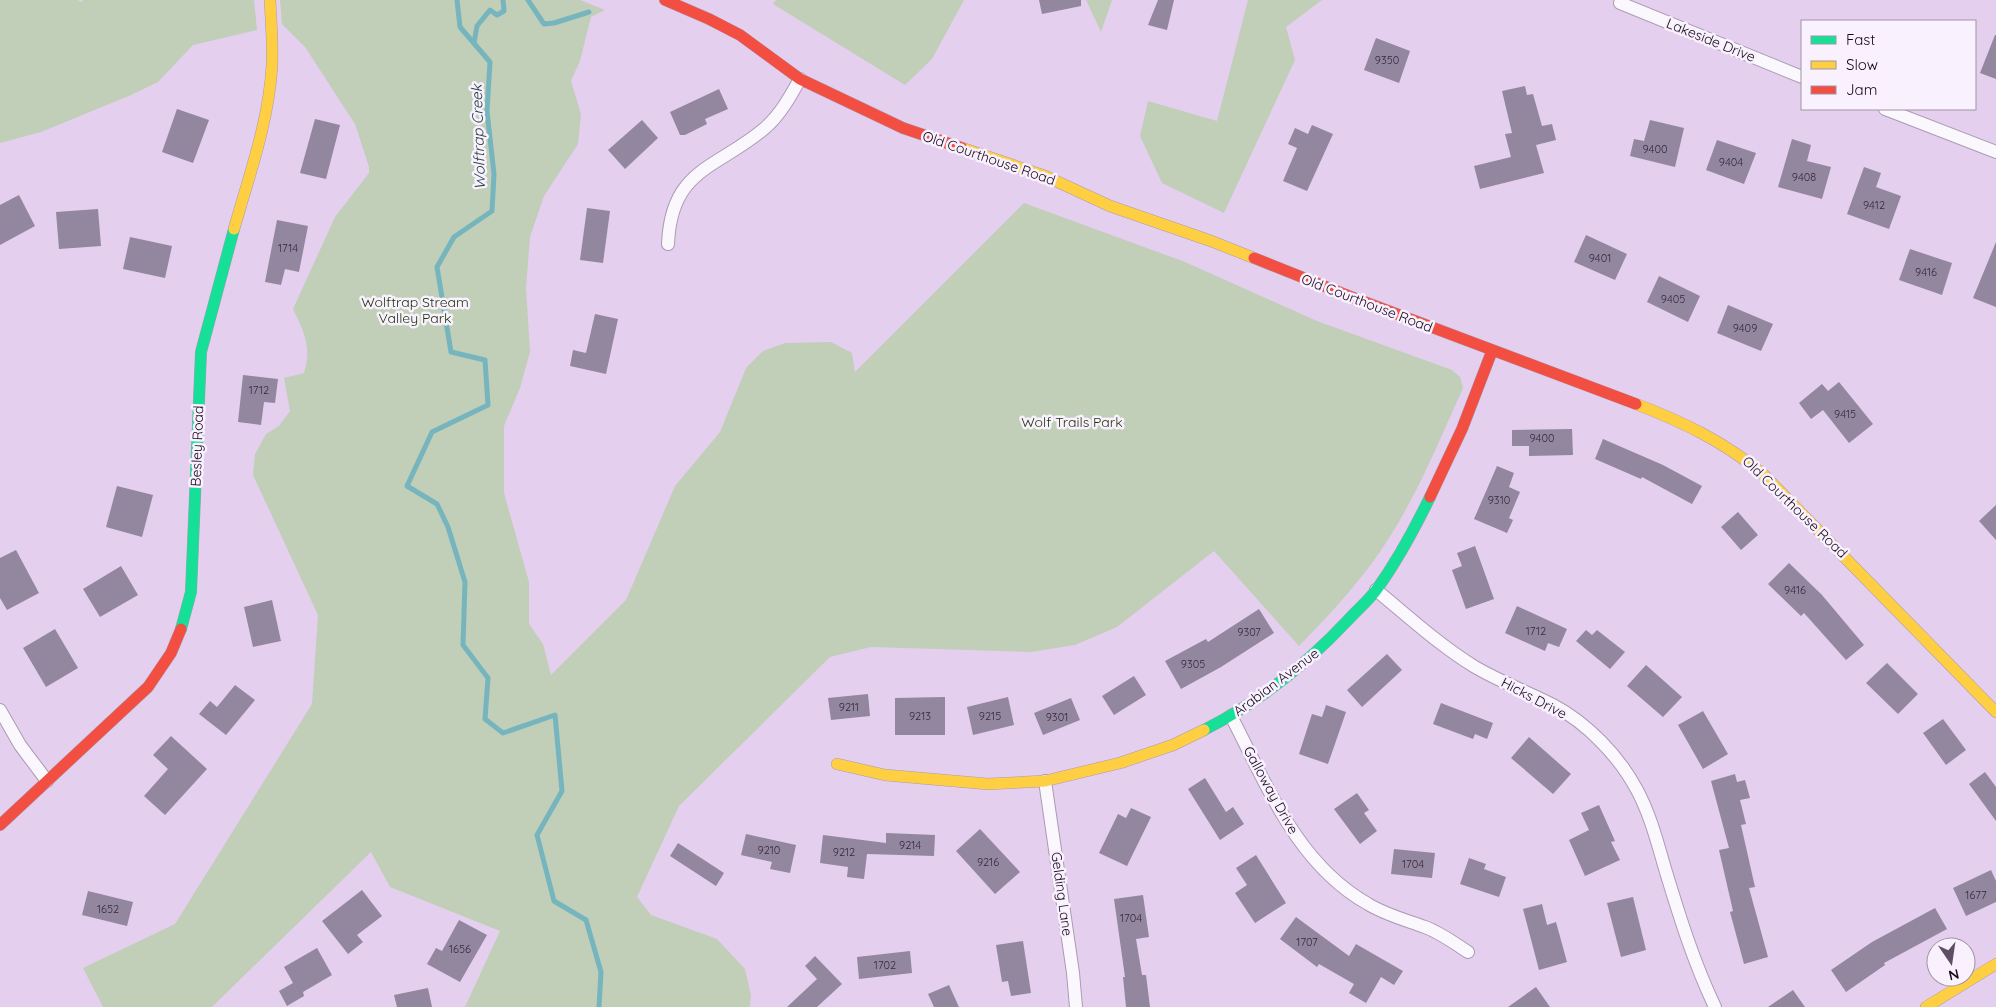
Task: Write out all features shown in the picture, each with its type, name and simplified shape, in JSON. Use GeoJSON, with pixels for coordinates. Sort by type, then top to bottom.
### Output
{"type":"FeatureCollection","features":[{"type":"Feature","properties":{"kind":"street","name":"Besley Road"},"geometry":{"type":"LineString","coordinates":[[0,825],[148,687],[165,666],[186,619],[191,592],[201,352],[256,150],[268,98],[272,65],[270,0]]}},
{"type":"Feature","properties":{"kind":"street","name":"Old Courthouse Road"},"geometry":{"type":"LineString","coordinates":[[665,0],[749,40],[800,79],[903,128],[1045,176],[1110,206],[1212,241],[1492,351],[1692,426],[1740,453],[1777,486],[1996,712]]}},
{"type":"Feature","properties":{"kind":"street","name":"Lakeside Drive"},"geometry":{"type":"LineString","coordinates":[[1620,3],[1801,77]]}},
{"type":"Feature","properties":{"kind":"street"},"geometry":{"type":"LineString","coordinates":[[668,244],[668,228],[672,209],[681,192],[697,175],[719,158],[750,140],[766,127],[783,108],[800,79]]}},
{"type":"Feature","properties":{"kind":"street"},"geometry":{"type":"LineString","coordinates":[[1888,110],[1996,152]]}},
{"type":"Feature","properties":{"kind":"street","name":"Arabian Avenue"},"geometry":{"type":"LineString","coordinates":[[837,764],[886,775],[988,784],[1045,781],[1120,763],[1173,745],[1231,716],[1277,685],[1322,649],[1376,590],[1420,518],[1462,429],[1492,351]]}},
{"type":"Feature","properties":{"kind":"street","name":"Hicks Drive"},"geometry":{"type":"LineString","coordinates":[[1376,590],[1449,650],[1476,668],[1555,706],[1579,723],[1618,762],[1637,789],[1649,816],[1689,946],[1715,1007]]}},
{"type":"Feature","properties":{"kind":"street"},"geometry":{"type":"LineString","coordinates":[[0,710],[20,745],[47,781]]}},
{"type":"Feature","properties":{"kind":"street","name":"Galloway Drive"},"geometry":{"type":"LineString","coordinates":[[1231,716],[1287,823],[1324,872],[1346,890],[1369,905],[1395,917],[1427,928],[1449,939],[1468,952]]}},
{"type":"Feature","properties":{"kind":"street","name":"Gelding Lane"},"geometry":{"type":"LineString","coordinates":[[1045,781],[1074,973],[1076,1007]]}},
{"type":"Feature","properties":{"kind":"street"},"geometry":{"type":"LineString","coordinates":[[1926,1007],[1996,964]]}},
{"type":"Feature","properties":{"kind":"green space"},"geometry":{"type":"Polygon","coordinates":[[[0,0],[78,0],[81,2],[83,0],[254,0],[257,30],[193,45],[158,82],[41,132],[0,143],[0,0]]]}},
{"type":"Feature","properties":{"kind":"green space"},"geometry":{"type":"Polygon","coordinates":[[[280,0],[580,0],[605,10],[591,17],[580,61],[571,81],[581,114],[578,144],[544,196],[530,237],[526,288],[530,352],[520,388],[504,426],[504,493],[529,582],[529,624],[543,644],[551,675],[626,600],[675,486],[720,432],[746,368],[763,351],[785,343],[831,342],[852,353],[855,372],[1024,203],[1185,262],[1317,321],[1452,370],[1460,377],[1463,388],[1420,483],[1389,538],[1358,581],[1299,646],[1214,551],[1117,627],[1075,645],[1031,652],[871,647],[830,657],[679,806],[637,897],[651,915],[717,939],[745,969],[751,995],[750,1007],[465,1007],[500,931],[390,887],[371,852],[212,1007],[103,1007],[83,968],[175,924],[312,704],[318,615],[253,475],[255,454],[266,434],[279,426],[290,411],[284,378],[304,373],[307,355],[306,340],[293,309],[335,217],[369,173],[369,167],[355,124],[305,47],[282,24],[280,0]]]}},
{"type":"Feature","properties":{"kind":"green space"},"geometry":{"type":"Polygon","coordinates":[[[776,0],[964,0],[932,59],[905,85],[773,4],[776,0]]]}},
{"type":"Feature","properties":{"kind":"green space"},"geometry":{"type":"Polygon","coordinates":[[[1086,0],[1112,0],[1101,32],[1086,0]]]}},
{"type":"Feature","properties":{"kind":"green space"},"geometry":{"type":"Polygon","coordinates":[[[1248,0],[1322,0],[1286,27],[1295,60],[1224,213],[1162,183],[1140,136],[1148,101],[1217,121],[1248,0]]]}},
{"type":"Feature","properties":{"kind":"building"},"geometry":{"type":"Polygon","coordinates":[[[1039,0],[1081,0],[1081,6],[1042,14],[1039,0]]]}},
{"type":"Feature","properties":{"kind":"building"},"geometry":{"type":"Polygon","coordinates":[[[1158,0],[1174,0],[1167,30],[1148,25],[1158,0]]]}},
{"type":"Feature","properties":{"kind":"building"},"geometry":{"type":"Polygon","coordinates":[[[1996,35],[1996,79],[1980,73],[1996,35]]]}},
{"type":"Feature","properties":{"kind":"building"},"geometry":{"type":"Polygon","coordinates":[[[1376,38],[1410,51],[1399,83],[1364,70],[1376,38]]]}},
{"type":"Feature","properties":{"kind":"building"},"geometry":{"type":"Polygon","coordinates":[[[1525,86],[1527,95],[1533,94],[1542,126],[1552,124],[1556,140],[1536,145],[1544,173],[1480,189],[1474,166],[1511,157],[1505,134],[1512,133],[1502,91],[1525,86]]]}},
{"type":"Feature","properties":{"kind":"building"},"geometry":{"type":"Polygon","coordinates":[[[719,89],[728,109],[705,119],[707,124],[685,135],[680,135],[670,112],[719,89]]]}},
{"type":"Feature","properties":{"kind":"building"},"geometry":{"type":"Polygon","coordinates":[[[177,109],[209,120],[193,163],[162,152],[177,109]]]}},
{"type":"Feature","properties":{"kind":"building"},"geometry":{"type":"Polygon","coordinates":[[[315,119],[340,125],[326,179],[300,173],[315,119]]]}},
{"type":"Feature","properties":{"kind":"building"},"geometry":{"type":"Polygon","coordinates":[[[642,120],[658,138],[625,169],[608,150],[642,120]]]}},
{"type":"Feature","properties":{"kind":"building"},"geometry":{"type":"Polygon","coordinates":[[[1650,120],[1684,128],[1675,167],[1630,156],[1634,139],[1644,141],[1650,120]]]}},
{"type":"Feature","properties":{"kind":"building"},"geometry":{"type":"Polygon","coordinates":[[[1312,125],[1333,134],[1307,191],[1283,181],[1297,148],[1288,144],[1295,128],[1308,134],[1312,125]]]}},
{"type":"Feature","properties":{"kind":"building"},"geometry":{"type":"Polygon","coordinates":[[[1792,139],[1811,145],[1807,161],[1831,167],[1822,199],[1778,187],[1792,139]]]}},
{"type":"Feature","properties":{"kind":"building"},"geometry":{"type":"Polygon","coordinates":[[[1717,140],[1756,153],[1744,184],[1706,170],[1717,140]]]}},
{"type":"Feature","properties":{"kind":"building"},"geometry":{"type":"Polygon","coordinates":[[[1864,167],[1881,173],[1876,187],[1901,196],[1889,229],[1847,214],[1864,167]]]}},
{"type":"Feature","properties":{"kind":"building"},"geometry":{"type":"Polygon","coordinates":[[[19,195],[35,226],[0,245],[0,205],[19,195]]]}},
{"type":"Feature","properties":{"kind":"building"},"geometry":{"type":"Polygon","coordinates":[[[587,208],[610,211],[603,263],[580,260],[587,208]]]}},
{"type":"Feature","properties":{"kind":"building"},"geometry":{"type":"Polygon","coordinates":[[[98,209],[101,246],[59,249],[56,212],[98,209]]]}},
{"type":"Feature","properties":{"kind":"building"},"geometry":{"type":"Polygon","coordinates":[[[277,220],[308,226],[299,272],[285,269],[281,285],[265,282],[277,220]]]}},
{"type":"Feature","properties":{"kind":"building"},"geometry":{"type":"Polygon","coordinates":[[[1586,235],[1627,254],[1615,280],[1574,262],[1586,235]]]}},
{"type":"Feature","properties":{"kind":"building"},"geometry":{"type":"Polygon","coordinates":[[[130,237],[172,246],[165,278],[123,269],[130,237]]]}},
{"type":"Feature","properties":{"kind":"building"},"geometry":{"type":"Polygon","coordinates":[[[1996,242],[1996,307],[1973,298],[1996,242]]]}},
{"type":"Feature","properties":{"kind":"building"},"geometry":{"type":"Polygon","coordinates":[[[1910,249],[1952,263],[1942,295],[1899,280],[1910,249]]]}},
{"type":"Feature","properties":{"kind":"building"},"geometry":{"type":"Polygon","coordinates":[[[1659,276],[1700,296],[1688,322],[1647,302],[1659,276]]]}},
{"type":"Feature","properties":{"kind":"building"},"geometry":{"type":"Polygon","coordinates":[[[1728,305],[1773,324],[1761,351],[1717,333],[1728,305]]]}},
{"type":"Feature","properties":{"kind":"building"},"geometry":{"type":"Polygon","coordinates":[[[595,314],[618,319],[606,374],[570,366],[573,350],[586,353],[595,314]]]}},
{"type":"Feature","properties":{"kind":"building"},"geometry":{"type":"Polygon","coordinates":[[[243,375],[278,379],[275,403],[264,402],[261,425],[238,422],[243,375]]]}},
{"type":"Feature","properties":{"kind":"building"},"geometry":{"type":"Polygon","coordinates":[[[1839,382],[1873,424],[1849,443],[1823,410],[1811,419],[1799,403],[1822,384],[1828,391],[1839,382]]]}},
{"type":"Feature","properties":{"kind":"building"},"geometry":{"type":"Polygon","coordinates":[[[1572,429],[1573,455],[1529,456],[1529,446],[1512,446],[1512,430],[1572,429]]]}},
{"type":"Feature","properties":{"kind":"building"},"geometry":{"type":"Polygon","coordinates":[[[1603,439],[1663,465],[1702,486],[1692,504],[1642,477],[1641,479],[1595,459],[1603,439]]]}},
{"type":"Feature","properties":{"kind":"building"},"geometry":{"type":"Polygon","coordinates":[[[1497,466],[1514,473],[1509,487],[1520,492],[1509,518],[1513,520],[1507,533],[1474,519],[1497,466]]]}},
{"type":"Feature","properties":{"kind":"building"},"geometry":{"type":"Polygon","coordinates":[[[117,486],[153,495],[142,537],[106,527],[117,486]]]}},
{"type":"Feature","properties":{"kind":"building"},"geometry":{"type":"Polygon","coordinates":[[[1996,505],[1996,540],[1979,521],[1996,505]]]}},
{"type":"Feature","properties":{"kind":"building"},"geometry":{"type":"Polygon","coordinates":[[[1738,512],[1758,535],[1741,550],[1721,527],[1738,512]]]}},
{"type":"Feature","properties":{"kind":"building"},"geometry":{"type":"Polygon","coordinates":[[[1475,546],[1494,599],[1466,609],[1452,570],[1462,566],[1457,553],[1475,546]]]}},
{"type":"Feature","properties":{"kind":"building"},"geometry":{"type":"Polygon","coordinates":[[[16,550],[39,593],[7,610],[0,598],[0,558],[16,550]]]}},
{"type":"Feature","properties":{"kind":"building"},"geometry":{"type":"Polygon","coordinates":[[[1789,563],[1822,595],[1864,645],[1846,660],[1804,613],[1801,616],[1768,584],[1789,563]]]}},
{"type":"Feature","properties":{"kind":"building"},"geometry":{"type":"Polygon","coordinates":[[[121,566],[138,595],[100,617],[83,589],[121,566]]]}},
{"type":"Feature","properties":{"kind":"building"},"geometry":{"type":"Polygon","coordinates":[[[272,600],[281,641],[253,647],[244,607],[272,600]]]}},
{"type":"Feature","properties":{"kind":"building"},"geometry":{"type":"Polygon","coordinates":[[[1517,606],[1567,629],[1559,647],[1548,643],[1545,651],[1505,633],[1517,606]]]}},
{"type":"Feature","properties":{"kind":"building"},"geometry":{"type":"Polygon","coordinates":[[[1259,609],[1274,633],[1221,667],[1181,689],[1165,661],[1206,639],[1208,642],[1259,609]]]}},
{"type":"Feature","properties":{"kind":"building"},"geometry":{"type":"Polygon","coordinates":[[[55,629],[78,668],[46,687],[23,648],[55,629]]]}},
{"type":"Feature","properties":{"kind":"building"},"geometry":{"type":"Polygon","coordinates":[[[1586,630],[1592,635],[1597,630],[1625,652],[1610,669],[1576,641],[1586,630]]]}},
{"type":"Feature","properties":{"kind":"building"},"geometry":{"type":"Polygon","coordinates":[[[1387,654],[1402,670],[1362,707],[1347,690],[1387,654]]]}},
{"type":"Feature","properties":{"kind":"building"},"geometry":{"type":"Polygon","coordinates":[[[1887,663],[1918,694],[1898,714],[1866,683],[1887,663]]]}},
{"type":"Feature","properties":{"kind":"building"},"geometry":{"type":"Polygon","coordinates":[[[1646,665],[1682,697],[1663,717],[1627,686],[1646,665]]]}},
{"type":"Feature","properties":{"kind":"building"},"geometry":{"type":"Polygon","coordinates":[[[1134,676],[1146,695],[1114,715],[1102,696],[1134,676]]]}},
{"type":"Feature","properties":{"kind":"building"},"geometry":{"type":"Polygon","coordinates":[[[235,685],[255,700],[226,735],[199,714],[210,701],[217,707],[235,685]]]}},
{"type":"Feature","properties":{"kind":"building"},"geometry":{"type":"Polygon","coordinates":[[[868,694],[870,716],[831,720],[828,698],[868,694]]]}},
{"type":"Feature","properties":{"kind":"building"},"geometry":{"type":"Polygon","coordinates":[[[945,697],[945,735],[895,735],[895,698],[945,697]]]}},
{"type":"Feature","properties":{"kind":"building"},"geometry":{"type":"Polygon","coordinates":[[[1008,697],[1014,725],[973,735],[967,707],[1008,697]]]}},
{"type":"Feature","properties":{"kind":"building"},"geometry":{"type":"Polygon","coordinates":[[[1071,698],[1080,720],[1043,735],[1034,713],[1071,698]]]}},
{"type":"Feature","properties":{"kind":"building"},"geometry":{"type":"Polygon","coordinates":[[[1441,703],[1493,723],[1487,739],[1475,734],[1473,739],[1433,724],[1441,703]]]}},
{"type":"Feature","properties":{"kind":"building"},"geometry":{"type":"Polygon","coordinates":[[[1326,705],[1346,712],[1328,764],[1299,754],[1312,714],[1322,717],[1326,705]]]}},
{"type":"Feature","properties":{"kind":"building"},"geometry":{"type":"Polygon","coordinates":[[[1703,711],[1728,754],[1703,769],[1678,725],[1703,711]]]}},
{"type":"Feature","properties":{"kind":"building"},"geometry":{"type":"Polygon","coordinates":[[[1943,719],[1966,750],[1946,765],[1923,733],[1943,719]]]}},
{"type":"Feature","properties":{"kind":"building"},"geometry":{"type":"Polygon","coordinates":[[[171,736],[207,769],[165,815],[144,796],[168,769],[153,755],[171,736]]]}},
{"type":"Feature","properties":{"kind":"building"},"geometry":{"type":"Polygon","coordinates":[[[1529,737],[1571,774],[1553,794],[1511,758],[1529,737]]]}},
{"type":"Feature","properties":{"kind":"building"},"geometry":{"type":"Polygon","coordinates":[[[1985,772],[1996,787],[1996,821],[1969,784],[1985,772]]]}},
{"type":"Feature","properties":{"kind":"building"},"geometry":{"type":"Polygon","coordinates":[[[1735,774],[1737,782],[1745,780],[1750,798],[1740,800],[1746,824],[1741,825],[1755,887],[1749,888],[1768,957],[1744,964],[1730,912],[1733,911],[1719,850],[1729,848],[1711,781],[1735,774]]]}},
{"type":"Feature","properties":{"kind":"building"},"geometry":{"type":"Polygon","coordinates":[[[1205,778],[1226,812],[1233,807],[1244,824],[1220,840],[1188,789],[1205,778]]]}},
{"type":"Feature","properties":{"kind":"building"},"geometry":{"type":"Polygon","coordinates":[[[1357,793],[1369,810],[1364,813],[1377,831],[1360,844],[1334,809],[1357,793]]]}},
{"type":"Feature","properties":{"kind":"building"},"geometry":{"type":"Polygon","coordinates":[[[1599,805],[1615,841],[1611,842],[1620,860],[1585,876],[1569,840],[1589,830],[1581,813],[1599,805]]]}},
{"type":"Feature","properties":{"kind":"building"},"geometry":{"type":"Polygon","coordinates":[[[1131,808],[1151,817],[1127,866],[1099,853],[1118,814],[1126,818],[1131,808]]]}},
{"type":"Feature","properties":{"kind":"building"},"geometry":{"type":"Polygon","coordinates":[[[980,829],[1020,872],[995,894],[956,851],[980,829]]]}},
{"type":"Feature","properties":{"kind":"building"},"geometry":{"type":"Polygon","coordinates":[[[886,833],[935,835],[934,856],[867,854],[864,879],[847,877],[848,867],[820,863],[823,835],[886,843],[886,833]]]}},
{"type":"Feature","properties":{"kind":"building"},"geometry":{"type":"Polygon","coordinates":[[[746,834],[796,845],[790,873],[770,869],[772,862],[741,855],[746,834]]]}},
{"type":"Feature","properties":{"kind":"building"},"geometry":{"type":"Polygon","coordinates":[[[678,843],[724,873],[716,886],[670,856],[678,843]]]}},
{"type":"Feature","properties":{"kind":"building"},"geometry":{"type":"Polygon","coordinates":[[[1394,849],[1435,853],[1432,878],[1391,874],[1394,849]]]}},
{"type":"Feature","properties":{"kind":"building"},"geometry":{"type":"Polygon","coordinates":[[[1256,855],[1286,903],[1255,923],[1235,893],[1247,885],[1236,868],[1256,855]]]}},
{"type":"Feature","properties":{"kind":"building"},"geometry":{"type":"Polygon","coordinates":[[[1469,858],[1486,864],[1484,869],[1506,877],[1499,897],[1460,884],[1469,858]]]}},
{"type":"Feature","properties":{"kind":"building"},"geometry":{"type":"Polygon","coordinates":[[[1991,870],[1996,881],[1996,902],[1966,916],[1953,888],[1991,870]]]}},
{"type":"Feature","properties":{"kind":"building"},"geometry":{"type":"Polygon","coordinates":[[[362,890],[382,916],[357,935],[363,942],[348,954],[322,921],[362,890]]]}},
{"type":"Feature","properties":{"kind":"building"},"geometry":{"type":"Polygon","coordinates":[[[88,891],[133,902],[127,926],[82,915],[88,891]]]}},
{"type":"Feature","properties":{"kind":"building"},"geometry":{"type":"Polygon","coordinates":[[[1143,895],[1149,937],[1136,939],[1142,975],[1146,975],[1150,1007],[1126,1007],[1123,977],[1125,977],[1114,899],[1143,895]]]}},
{"type":"Feature","properties":{"kind":"building"},"geometry":{"type":"Polygon","coordinates":[[[1633,897],[1646,950],[1621,957],[1607,903],[1633,897]]]}},
{"type":"Feature","properties":{"kind":"building"},"geometry":{"type":"Polygon","coordinates":[[[1542,904],[1547,925],[1556,922],[1567,962],[1539,970],[1523,909],[1542,904]]]}},
{"type":"Feature","properties":{"kind":"building"},"geometry":{"type":"Polygon","coordinates":[[[1935,908],[1947,929],[1932,937],[1926,937],[1926,940],[1884,963],[1885,965],[1846,992],[1831,970],[1872,942],[1935,908]]]}},
{"type":"Feature","properties":{"kind":"building"},"geometry":{"type":"Polygon","coordinates":[[[1296,917],[1349,956],[1356,944],[1403,971],[1394,985],[1381,977],[1366,1003],[1349,993],[1354,984],[1319,964],[1317,967],[1280,939],[1296,917]]]}},
{"type":"Feature","properties":{"kind":"building"},"geometry":{"type":"Polygon","coordinates":[[[459,920],[487,935],[460,982],[427,964],[436,948],[442,951],[459,920]]]}},
{"type":"Feature","properties":{"kind":"building"},"geometry":{"type":"Polygon","coordinates":[[[1023,941],[1031,993],[1011,996],[1008,981],[1002,982],[996,945],[1023,941]]]}},
{"type":"Feature","properties":{"kind":"building"},"geometry":{"type":"Polygon","coordinates":[[[317,948],[332,975],[303,992],[304,996],[287,1006],[279,991],[293,983],[284,967],[317,948]]]}},
{"type":"Feature","properties":{"kind":"building"},"geometry":{"type":"Polygon","coordinates":[[[910,951],[912,973],[859,979],[857,957],[910,951]]]}},
{"type":"Feature","properties":{"kind":"building"},"geometry":{"type":"Polygon","coordinates":[[[815,956],[842,984],[817,1007],[787,1007],[817,979],[805,966],[815,956]]]}},
{"type":"Feature","properties":{"kind":"building"},"geometry":{"type":"Polygon","coordinates":[[[949,985],[959,1007],[934,1007],[928,994],[949,985]]]}},
{"type":"Feature","properties":{"kind":"building"},"geometry":{"type":"Polygon","coordinates":[[[1536,987],[1550,1007],[1508,1007],[1536,987]]]}},
{"type":"Feature","properties":{"kind":"building"},"geometry":{"type":"Polygon","coordinates":[[[428,988],[432,1007],[397,1007],[394,995],[428,988]]]}},
{"type":"Feature","properties":{"kind":"building"},"geometry":{"type":"Polygon","coordinates":[[[1793,990],[1805,1007],[1768,1007],[1793,990]]]}},
{"type":"Feature","properties":{"kind":"waterway","name":"Wolftrap Creek"},"geometry":{"type":"LineString","coordinates":[[457,0],[460,27],[490,62],[487,111],[494,174],[492,211],[454,237],[437,267],[451,352],[485,360],[488,405],[432,432],[407,486],[437,504],[448,527],[465,582],[463,645],[488,678],[485,719],[503,733],[555,715],[562,791],[537,835],[554,901],[586,920],[601,972],[599,1007]]}},
{"type":"Feature","properties":{"kind":"waterway"},"geometry":{"type":"LineString","coordinates":[[474,43],[477,26],[490,10],[497,15],[504,11],[503,0]]}},
{"type":"Feature","properties":{"kind":"waterway"},"geometry":{"type":"LineString","coordinates":[[528,0],[544,24],[554,23],[589,12]]}},
{"type":"Feature","properties":{"kind":"traffic: fast"},"geometry":{"type":"LineString","coordinates":[[181,629],[191,592],[201,352],[234,229]]}},
{"type":"Feature","properties":{"kind":"traffic: fast"},"geometry":{"type":"LineString","coordinates":[[1204,730],[1263,695],[1281,681],[1316,652],[1367,601],[1399,556],[1430,497]]}},
{"type":"Feature","properties":{"kind":"traffic: slow"},"geometry":{"type":"LineString","coordinates":[[234,229],[263,128],[267,107],[272,57],[270,0]]}},
{"type":"Feature","properties":{"kind":"traffic: slow"},"geometry":{"type":"LineString","coordinates":[[962,148],[1045,176],[1110,206],[1254,258]]}},
{"type":"Feature","properties":{"kind":"traffic: slow"},"geometry":{"type":"LineString","coordinates":[[1636,404],[1703,434],[1749,463],[1764,475],[1996,712]]}},
{"type":"Feature","properties":{"kind":"traffic: slow"},"geometry":{"type":"LineString","coordinates":[[837,764],[885,775],[988,784],[1045,781],[1120,763],[1173,745],[1204,730]]}},
{"type":"Feature","properties":{"kind":"traffic: slow"},"geometry":{"type":"LineString","coordinates":[[1926,1007],[1996,964]]}},
{"type":"Feature","properties":{"kind":"traffic: jam"},"geometry":{"type":"LineString","coordinates":[[665,0],[740,35],[800,79],[903,128],[962,148]]}},
{"type":"Feature","properties":{"kind":"traffic: jam"},"geometry":{"type":"LineString","coordinates":[[1254,258],[1349,296],[1636,404]]}},
{"type":"Feature","properties":{"kind":"traffic: jam"},"geometry":{"type":"LineString","coordinates":[[1430,497],[1462,429],[1492,351]]}},
{"type":"Feature","properties":{"kind":"traffic: jam"},"geometry":{"type":"LineString","coordinates":[[0,825],[148,687],[171,653],[181,629]]}},
{"type":"Feature","properties":{"kind":"park label","name":"Wolftrap Stream Valley Park"},"geometry":{"type":"Point","coordinates":[415,310]}},
{"type":"Feature","properties":{"kind":"park label","name":"Wolf Trails Park"},"geometry":{"type":"Point","coordinates":[1072,422]}}]}
